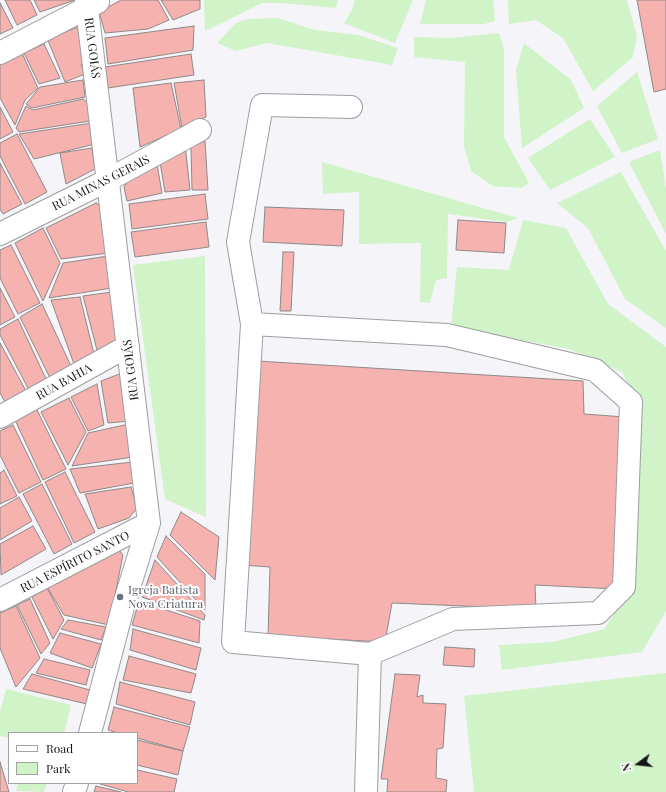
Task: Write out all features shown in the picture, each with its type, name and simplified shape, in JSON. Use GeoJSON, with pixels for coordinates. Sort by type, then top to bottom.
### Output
{"type":"FeatureCollection","features":[{"type":"Feature","properties":{"kind":"street"},"geometry":{"type":"LineString","coordinates":[[0,53],[91,3]]}},
{"type":"Feature","properties":{"kind":"street","name":"RUA GOIÁS"},"geometry":{"type":"LineString","coordinates":[[90,732],[123,607],[149,523],[108,180],[91,3]]}},
{"type":"Feature","properties":{"kind":"street"},"geometry":{"type":"LineString","coordinates":[[252,324],[447,335],[595,370],[631,402],[624,587],[598,613],[453,619],[370,654],[233,642],[252,324],[238,242],[262,105],[351,107]]}},
{"type":"Feature","properties":{"kind":"street","name":"RUA MINAS GERAIS"},"geometry":{"type":"LineString","coordinates":[[0,234],[108,180],[200,130]]}},
{"type":"Feature","properties":{"kind":"street","name":"RUA BAHIA"},"geometry":{"type":"LineString","coordinates":[[0,418],[128,346]]}},
{"type":"Feature","properties":{"kind":"street","name":"RUA ESPÍRITO SANTO"},"geometry":{"type":"LineString","coordinates":[[0,600],[149,523]]}},
{"type":"Feature","properties":{"kind":"street"},"geometry":{"type":"LineString","coordinates":[[366,792],[370,654]]}},
{"type":"Feature","properties":{"kind":"green space"},"geometry":{"type":"Polygon","coordinates":[[[204,0],[338,0],[336,8],[280,3],[262,3],[205,31],[204,0]]]}},
{"type":"Feature","properties":{"kind":"green space"},"geometry":{"type":"Polygon","coordinates":[[[355,0],[413,0],[395,43],[344,23],[352,10],[355,0]]]}},
{"type":"Feature","properties":{"kind":"green space"},"geometry":{"type":"Polygon","coordinates":[[[426,0],[493,0],[495,21],[484,24],[420,24],[426,0]]]}},
{"type":"Feature","properties":{"kind":"green space"},"geometry":{"type":"Polygon","coordinates":[[[508,0],[627,0],[637,36],[633,57],[593,91],[563,38],[536,20],[509,24],[508,0]]]}},
{"type":"Feature","properties":{"kind":"green space"},"geometry":{"type":"Polygon","coordinates":[[[277,18],[315,30],[358,35],[398,48],[392,65],[267,43],[236,51],[217,43],[236,23],[248,19],[277,18]]]}},
{"type":"Feature","properties":{"kind":"green space"},"geometry":{"type":"Polygon","coordinates":[[[499,33],[504,49],[504,137],[529,183],[521,188],[493,186],[471,171],[464,146],[465,62],[414,57],[414,37],[451,38],[499,33]]]}},
{"type":"Feature","properties":{"kind":"green space"},"geometry":{"type":"Polygon","coordinates":[[[524,43],[571,80],[584,108],[522,148],[516,70],[524,43]]]}},
{"type":"Feature","properties":{"kind":"green space"},"geometry":{"type":"Polygon","coordinates":[[[637,72],[658,139],[622,153],[597,106],[637,72]]]}},
{"type":"Feature","properties":{"kind":"green space"},"geometry":{"type":"Polygon","coordinates":[[[590,119],[615,157],[550,190],[528,158],[590,119]]]}},
{"type":"Feature","properties":{"kind":"green space"},"geometry":{"type":"Polygon","coordinates":[[[660,150],[666,189],[666,234],[629,162],[660,150]]]}},
{"type":"Feature","properties":{"kind":"green space"},"geometry":{"type":"Polygon","coordinates":[[[322,162],[518,218],[507,222],[448,214],[447,278],[436,280],[430,303],[420,302],[421,243],[359,244],[359,192],[323,194],[322,162]]]}},
{"type":"Feature","properties":{"kind":"green space"},"geometry":{"type":"Polygon","coordinates":[[[621,172],[666,251],[666,328],[625,299],[588,228],[557,203],[621,172]]]}},
{"type":"Feature","properties":{"kind":"green space"},"geometry":{"type":"Polygon","coordinates":[[[523,220],[566,228],[608,304],[666,347],[666,611],[642,652],[502,670],[499,645],[553,642],[604,629],[630,590],[641,413],[622,372],[569,349],[451,327],[457,267],[509,270],[523,220]]]}},
{"type":"Feature","properties":{"kind":"green space"},"geometry":{"type":"Polygon","coordinates":[[[205,256],[206,517],[165,499],[133,265],[205,256]]]}},
{"type":"Feature","properties":{"kind":"green space"},"geometry":{"type":"Polygon","coordinates":[[[666,673],[666,792],[474,792],[464,696],[666,673]]]}},
{"type":"Feature","properties":{"kind":"green space"},"geometry":{"type":"Polygon","coordinates":[[[6,689],[71,705],[64,732],[8,732],[8,738],[0,736],[0,712],[6,689]]]}},
{"type":"Feature","properties":{"kind":"green space"},"geometry":{"type":"Polygon","coordinates":[[[18,784],[47,784],[44,792],[16,791],[18,784]]]}},
{"type":"Feature","properties":{"kind":"building"},"geometry":{"type":"Polygon","coordinates":[[[5,0],[30,0],[37,15],[17,25],[5,0]]]}},
{"type":"Feature","properties":{"kind":"building"},"geometry":{"type":"Polygon","coordinates":[[[34,0],[75,0],[40,12],[34,0]]]}},
{"type":"Feature","properties":{"kind":"building"},"geometry":{"type":"Polygon","coordinates":[[[121,0],[158,0],[169,20],[148,29],[105,33],[99,12],[121,0]]]}},
{"type":"Feature","properties":{"kind":"building"},"geometry":{"type":"Polygon","coordinates":[[[161,0],[200,0],[200,9],[173,20],[161,0]]]}},
{"type":"Feature","properties":{"kind":"building"},"geometry":{"type":"Polygon","coordinates":[[[637,0],[666,0],[666,89],[654,92],[637,0]]]}},
{"type":"Feature","properties":{"kind":"building"},"geometry":{"type":"Polygon","coordinates":[[[0,3],[13,28],[0,34],[0,3]]]}},
{"type":"Feature","properties":{"kind":"building"},"geometry":{"type":"Polygon","coordinates":[[[194,26],[193,50],[108,64],[105,38],[194,26]]]}},
{"type":"Feature","properties":{"kind":"building"},"geometry":{"type":"Polygon","coordinates":[[[79,27],[84,63],[81,65],[85,74],[65,82],[47,38],[79,27]]]}},
{"type":"Feature","properties":{"kind":"building"},"geometry":{"type":"Polygon","coordinates":[[[44,44],[60,78],[39,84],[24,53],[44,44]]]}},
{"type":"Feature","properties":{"kind":"building"},"geometry":{"type":"Polygon","coordinates":[[[22,53],[38,88],[25,100],[15,125],[0,98],[0,64],[22,53]]]}},
{"type":"Feature","properties":{"kind":"building"},"geometry":{"type":"Polygon","coordinates":[[[191,54],[194,75],[108,88],[105,67],[191,54]]]}},
{"type":"Feature","properties":{"kind":"building"},"geometry":{"type":"Polygon","coordinates":[[[83,80],[85,97],[32,108],[26,104],[40,87],[83,80]]]}},
{"type":"Feature","properties":{"kind":"building"},"geometry":{"type":"Polygon","coordinates":[[[204,80],[206,117],[182,128],[174,83],[204,80]]]}},
{"type":"Feature","properties":{"kind":"building"},"geometry":{"type":"Polygon","coordinates":[[[171,83],[181,129],[140,147],[133,88],[171,83]]]}},
{"type":"Feature","properties":{"kind":"building"},"geometry":{"type":"Polygon","coordinates":[[[83,99],[87,102],[90,121],[19,132],[16,128],[26,106],[33,110],[83,99]]]}},
{"type":"Feature","properties":{"kind":"building"},"geometry":{"type":"Polygon","coordinates":[[[0,107],[13,132],[0,139],[0,107]]]}},
{"type":"Feature","properties":{"kind":"building"},"geometry":{"type":"Polygon","coordinates":[[[92,123],[95,144],[34,159],[19,134],[92,123]]]}},
{"type":"Feature","properties":{"kind":"building"},"geometry":{"type":"Polygon","coordinates":[[[17,134],[47,192],[25,204],[0,156],[0,143],[17,134]]]}},
{"type":"Feature","properties":{"kind":"building"},"geometry":{"type":"Polygon","coordinates":[[[205,141],[208,190],[192,190],[191,147],[205,141]]]}},
{"type":"Feature","properties":{"kind":"building"},"geometry":{"type":"Polygon","coordinates":[[[185,144],[190,190],[165,192],[159,156],[185,144]]]}},
{"type":"Feature","properties":{"kind":"building"},"geometry":{"type":"Polygon","coordinates":[[[92,148],[95,169],[66,184],[60,153],[92,148]]]}},
{"type":"Feature","properties":{"kind":"building"},"geometry":{"type":"Polygon","coordinates":[[[0,163],[22,204],[3,214],[0,209],[0,163]]]}},
{"type":"Feature","properties":{"kind":"building"},"geometry":{"type":"Polygon","coordinates":[[[157,164],[162,193],[127,201],[124,187],[127,182],[157,164]]]}},
{"type":"Feature","properties":{"kind":"building"},"geometry":{"type":"Polygon","coordinates":[[[205,194],[208,219],[132,229],[129,204],[205,194]]]}},
{"type":"Feature","properties":{"kind":"building"},"geometry":{"type":"Polygon","coordinates":[[[96,203],[101,206],[109,253],[61,259],[46,228],[96,203]]]}},
{"type":"Feature","properties":{"kind":"building"},"geometry":{"type":"Polygon","coordinates":[[[265,207],[344,210],[342,246],[263,242],[265,207]]]}},
{"type":"Feature","properties":{"kind":"building"},"geometry":{"type":"Polygon","coordinates":[[[458,220],[506,223],[504,253],[456,250],[458,220]]]}},
{"type":"Feature","properties":{"kind":"building"},"geometry":{"type":"Polygon","coordinates":[[[206,222],[209,247],[135,257],[131,232],[206,222]]]}},
{"type":"Feature","properties":{"kind":"building"},"geometry":{"type":"Polygon","coordinates":[[[43,228],[60,263],[43,301],[15,243],[43,228]]]}},
{"type":"Feature","properties":{"kind":"building"},"geometry":{"type":"Polygon","coordinates":[[[11,245],[40,303],[18,314],[0,278],[0,250],[11,245]]]}},
{"type":"Feature","properties":{"kind":"building"},"geometry":{"type":"Polygon","coordinates":[[[283,252],[294,252],[291,311],[280,311],[283,252]]]}},
{"type":"Feature","properties":{"kind":"building"},"geometry":{"type":"Polygon","coordinates":[[[108,256],[112,288],[49,298],[63,263],[108,256]]]}},
{"type":"Feature","properties":{"kind":"building"},"geometry":{"type":"Polygon","coordinates":[[[0,288],[15,317],[0,325],[0,288]]]}},
{"type":"Feature","properties":{"kind":"building"},"geometry":{"type":"Polygon","coordinates":[[[112,292],[119,342],[97,350],[83,296],[112,292]]]}},
{"type":"Feature","properties":{"kind":"building"},"geometry":{"type":"Polygon","coordinates":[[[80,297],[94,354],[74,364],[51,300],[80,297]]]}},
{"type":"Feature","properties":{"kind":"building"},"geometry":{"type":"Polygon","coordinates":[[[42,304],[71,366],[50,378],[20,317],[42,304]]]}},
{"type":"Feature","properties":{"kind":"building"},"geometry":{"type":"Polygon","coordinates":[[[18,319],[46,379],[29,390],[0,335],[0,329],[18,319]]]}},
{"type":"Feature","properties":{"kind":"building"},"geometry":{"type":"Polygon","coordinates":[[[0,343],[26,391],[5,402],[0,393],[0,343]]]}},
{"type":"Feature","properties":{"kind":"building"},"geometry":{"type":"Polygon","coordinates":[[[257,361],[583,381],[584,414],[625,417],[617,589],[535,585],[536,609],[392,603],[385,642],[268,636],[270,567],[241,565],[257,361]]]}},
{"type":"Feature","properties":{"kind":"building"},"geometry":{"type":"Polygon","coordinates":[[[122,373],[130,421],[108,423],[101,381],[122,373]]]}},
{"type":"Feature","properties":{"kind":"building"},"geometry":{"type":"Polygon","coordinates":[[[97,384],[104,425],[88,431],[71,397],[97,384]]]}},
{"type":"Feature","properties":{"kind":"building"},"geometry":{"type":"Polygon","coordinates":[[[69,398],[86,432],[68,465],[41,412],[69,398]]]}},
{"type":"Feature","properties":{"kind":"building"},"geometry":{"type":"Polygon","coordinates":[[[36,408],[66,469],[43,480],[15,420],[36,408]]]}},
{"type":"Feature","properties":{"kind":"building"},"geometry":{"type":"Polygon","coordinates":[[[129,424],[133,457],[72,466],[88,433],[129,424]]]}},
{"type":"Feature","properties":{"kind":"building"},"geometry":{"type":"Polygon","coordinates":[[[13,425],[41,482],[19,493],[0,455],[0,431],[13,425]]]}},
{"type":"Feature","properties":{"kind":"building"},"geometry":{"type":"Polygon","coordinates":[[[133,462],[134,483],[80,493],[70,469],[133,462]]]}},
{"type":"Feature","properties":{"kind":"building"},"geometry":{"type":"Polygon","coordinates":[[[4,470],[17,496],[0,504],[0,473],[4,470]]]}},
{"type":"Feature","properties":{"kind":"building"},"geometry":{"type":"Polygon","coordinates":[[[65,472],[95,532],[74,543],[45,482],[65,472]]]}},
{"type":"Feature","properties":{"kind":"building"},"geometry":{"type":"Polygon","coordinates":[[[42,484],[72,544],[54,554],[23,494],[42,484]]]}},
{"type":"Feature","properties":{"kind":"building"},"geometry":{"type":"Polygon","coordinates":[[[131,487],[137,508],[129,518],[98,529],[85,494],[131,487]]]}},
{"type":"Feature","properties":{"kind":"building"},"geometry":{"type":"Polygon","coordinates":[[[19,497],[32,521],[0,540],[0,508],[19,497]]]}},
{"type":"Feature","properties":{"kind":"building"},"geometry":{"type":"Polygon","coordinates":[[[181,512],[219,537],[215,580],[170,535],[181,512]]]}},
{"type":"Feature","properties":{"kind":"building"},"geometry":{"type":"Polygon","coordinates":[[[33,526],[46,549],[1,575],[0,544],[33,526]]]}},
{"type":"Feature","properties":{"kind":"building"},"geometry":{"type":"Polygon","coordinates":[[[166,536],[205,574],[205,610],[157,557],[166,536]]]}},
{"type":"Feature","properties":{"kind":"building"},"geometry":{"type":"Polygon","coordinates":[[[119,550],[123,555],[109,625],[64,615],[47,587],[119,550]]]}},
{"type":"Feature","properties":{"kind":"building"},"geometry":{"type":"Polygon","coordinates":[[[155,560],[205,615],[204,620],[142,597],[155,560]]]}},
{"type":"Feature","properties":{"kind":"building"},"geometry":{"type":"Polygon","coordinates":[[[47,588],[64,620],[53,639],[32,597],[47,588]]]}},
{"type":"Feature","properties":{"kind":"building"},"geometry":{"type":"Polygon","coordinates":[[[30,599],[50,643],[41,654],[17,605],[30,599]]]}},
{"type":"Feature","properties":{"kind":"building"},"geometry":{"type":"Polygon","coordinates":[[[139,601],[200,621],[199,643],[132,625],[139,601]]]}},
{"type":"Feature","properties":{"kind":"building"},"geometry":{"type":"Polygon","coordinates":[[[16,606],[40,658],[16,687],[0,648],[0,613],[16,606]]]}},
{"type":"Feature","properties":{"kind":"building"},"geometry":{"type":"Polygon","coordinates":[[[68,620],[106,627],[101,640],[61,629],[68,620]]]}},
{"type":"Feature","properties":{"kind":"building"},"geometry":{"type":"Polygon","coordinates":[[[133,629],[201,648],[196,670],[130,650],[133,629]]]}},
{"type":"Feature","properties":{"kind":"building"},"geometry":{"type":"Polygon","coordinates":[[[60,633],[101,644],[92,668],[50,653],[60,633]]]}},
{"type":"Feature","properties":{"kind":"building"},"geometry":{"type":"Polygon","coordinates":[[[445,647],[475,649],[474,667],[443,665],[445,647]]]}},
{"type":"Feature","properties":{"kind":"building"},"geometry":{"type":"Polygon","coordinates":[[[129,656],[196,674],[191,693],[123,680],[129,656]]]}},
{"type":"Feature","properties":{"kind":"building"},"geometry":{"type":"Polygon","coordinates":[[[44,659],[90,670],[86,685],[36,673],[44,659]]]}},
{"type":"Feature","properties":{"kind":"building"},"geometry":{"type":"Polygon","coordinates":[[[32,674],[90,690],[87,704],[23,689],[32,674]]]}},
{"type":"Feature","properties":{"kind":"building"},"geometry":{"type":"Polygon","coordinates":[[[395,674],[420,675],[417,697],[423,695],[423,703],[446,704],[443,748],[437,749],[436,778],[447,780],[446,792],[387,792],[388,779],[381,779],[395,674]]]}},
{"type":"Feature","properties":{"kind":"building"},"geometry":{"type":"Polygon","coordinates":[[[120,682],[195,702],[190,725],[116,704],[120,682]]]}},
{"type":"Feature","properties":{"kind":"building"},"geometry":{"type":"Polygon","coordinates":[[[114,707],[190,727],[183,751],[138,738],[138,732],[115,732],[108,730],[114,707]]]}},
{"type":"Feature","properties":{"kind":"building"},"geometry":{"type":"Polygon","coordinates":[[[138,740],[183,751],[178,775],[138,765],[138,740]]]}},
{"type":"Feature","properties":{"kind":"building"},"geometry":{"type":"Polygon","coordinates":[[[0,762],[9,792],[0,792],[0,762]]]}},
{"type":"Feature","properties":{"kind":"building"},"geometry":{"type":"Polygon","coordinates":[[[138,770],[177,779],[174,792],[128,792],[100,784],[138,784],[138,770]]]}},
{"type":"Feature","properties":{"kind":"building"},"geometry":{"type":"Polygon","coordinates":[[[96,786],[121,792],[94,792],[96,786]]]}},
{"type":"Feature","properties":{"kind":"place","name":"Igreja Batista Nova Criatura"},"geometry":{"type":"Point","coordinates":[120,597]}}]}
